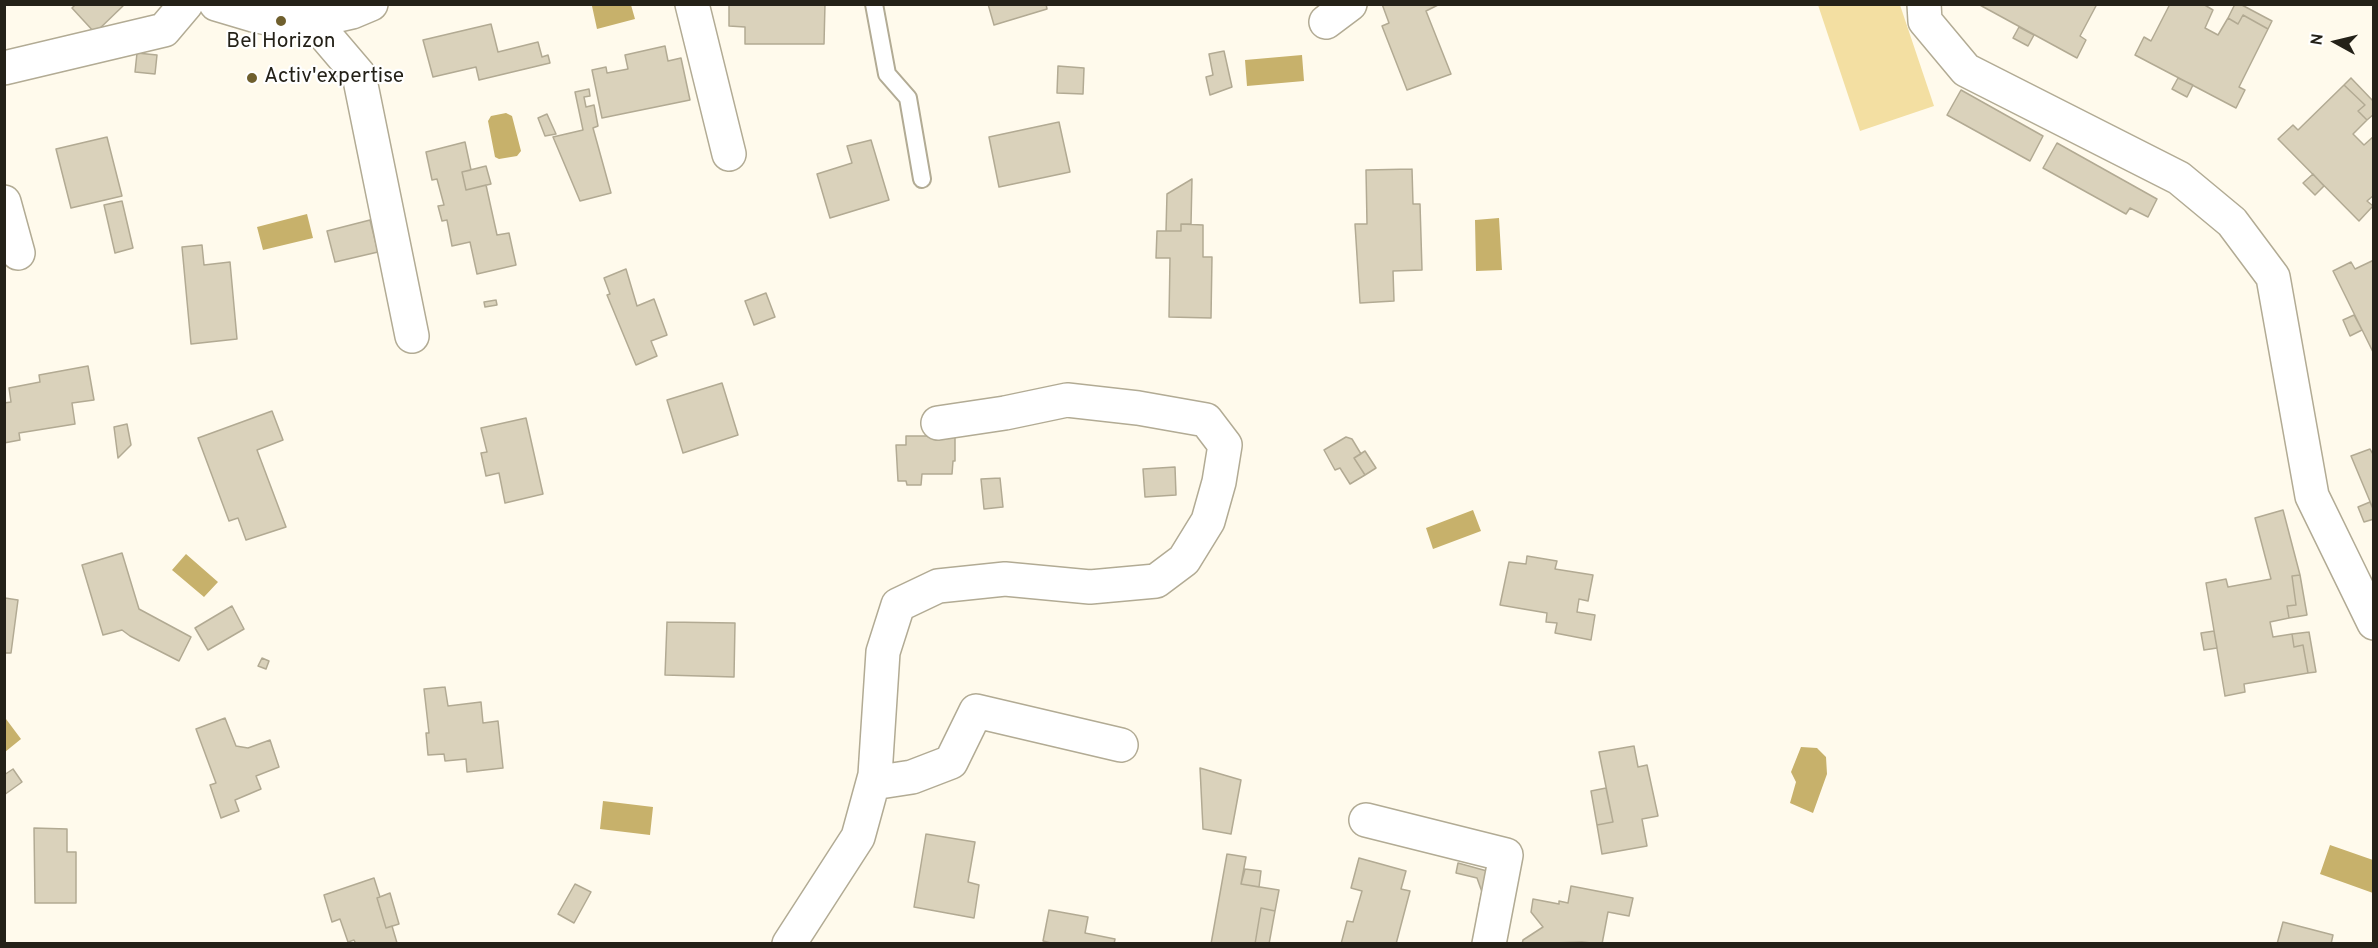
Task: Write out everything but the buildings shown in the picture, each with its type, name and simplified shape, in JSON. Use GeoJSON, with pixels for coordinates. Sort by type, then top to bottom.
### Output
{"type":"FeatureCollection","features":[{"type":"Feature","properties":{"kind":"street"},"geometry":{"type":"LineString","coordinates":[[4,68],[164,30],[186,4]]}},
{"type":"Feature","properties":{"kind":"street"},"geometry":{"type":"LineString","coordinates":[[216,4],[281,21],[313,21],[352,12],[371,4]]}},
{"type":"Feature","properties":{"kind":"street"},"geometry":{"type":"LineString","coordinates":[[692,4],[729,153]]}},
{"type":"Feature","properties":{"kind":"street"},"geometry":{"type":"LineString","coordinates":[[1924,4],[1925,21],[1966,70],[2180,178],[2232,222],[2273,277],[2312,496],[2373,622]]}},
{"type":"Feature","properties":{"kind":"street"},"geometry":{"type":"LineString","coordinates":[[313,21],[358,75],[412,336]]}},
{"type":"Feature","properties":{"kind":"street"},"geometry":{"type":"LineString","coordinates":[[4,202],[18,253]]}},
{"type":"Feature","properties":{"kind":"street"},"geometry":{"type":"LineString","coordinates":[[789,944],[858,837],[875,775],[883,652],[898,605],[938,586],[994,580],[1090,587],[1156,580],[1184,560],[1208,520],[1219,482],[1225,445],[1206,420],[1138,408],[1067,400],[938,423]]}},
{"type":"Feature","properties":{"kind":"street"},"geometry":{"type":"LineString","coordinates":[[873,783],[912,777],[951,762],[976,711],[1121,745]]}},
{"type":"Feature","properties":{"kind":"street"},"geometry":{"type":"LineString","coordinates":[[1366,820],[1506,855],[1489,944]]}},
{"type":"Feature","properties":{"kind":"lane"},"geometry":{"type":"LineString","coordinates":[[874,4],[887,74],[908,98],[922,179]]}},
{"type":"Feature","properties":{"kind":"shaded area"},"geometry":{"type":"Polygon","coordinates":[[[631,5],[635,19],[597,29],[592,6],[631,5]]]}},
{"type":"Feature","properties":{"kind":"shaded area"},"geometry":{"type":"Polygon","coordinates":[[[1818,5],[1900,5],[1934,106],[1860,131],[1818,5]]]}},
{"type":"Feature","properties":{"kind":"shaded area"},"geometry":{"type":"Polygon","coordinates":[[[1302,55],[1304,81],[1247,86],[1245,60],[1302,55]]]}},
{"type":"Feature","properties":{"kind":"shaded area"},"geometry":{"type":"Polygon","coordinates":[[[506,113],[512,116],[521,151],[517,156],[499,159],[495,157],[488,121],[491,116],[506,113]]]}},
{"type":"Feature","properties":{"kind":"shaded area"},"geometry":{"type":"Polygon","coordinates":[[[307,214],[313,238],[263,250],[257,227],[307,214]]]}},
{"type":"Feature","properties":{"kind":"shaded area"},"geometry":{"type":"Polygon","coordinates":[[[1499,218],[1502,270],[1476,271],[1475,220],[1499,218]]]}},
{"type":"Feature","properties":{"kind":"shaded area"},"geometry":{"type":"Polygon","coordinates":[[[1473,510],[1481,531],[1433,549],[1426,528],[1473,510]]]}},
{"type":"Feature","properties":{"kind":"shaded area"},"geometry":{"type":"Polygon","coordinates":[[[186,554],[218,582],[204,597],[172,570],[186,554]]]}},
{"type":"Feature","properties":{"kind":"shaded area"},"geometry":{"type":"Polygon","coordinates":[[[5,720],[21,739],[5,752],[5,720]]]}},
{"type":"Feature","properties":{"kind":"shaded area"},"geometry":{"type":"Polygon","coordinates":[[[1801,747],[1817,748],[1826,757],[1827,774],[1813,813],[1790,803],[1796,782],[1791,772],[1801,747]]]}},
{"type":"Feature","properties":{"kind":"shaded area"},"geometry":{"type":"Polygon","coordinates":[[[603,801],[653,807],[650,835],[600,829],[603,801]]]}},
{"type":"Feature","properties":{"kind":"shaded area"},"geometry":{"type":"Polygon","coordinates":[[[2330,845],[2373,860],[2373,893],[2320,874],[2330,845]]]}},
{"type":"Feature","properties":{"kind":"place","name":"Bel Horizon"},"geometry":{"type":"Point","coordinates":[281,21]}},
{"type":"Feature","properties":{"kind":"place","name":"Activ'expertise"},"geometry":{"type":"Point","coordinates":[252,78]}}]}
